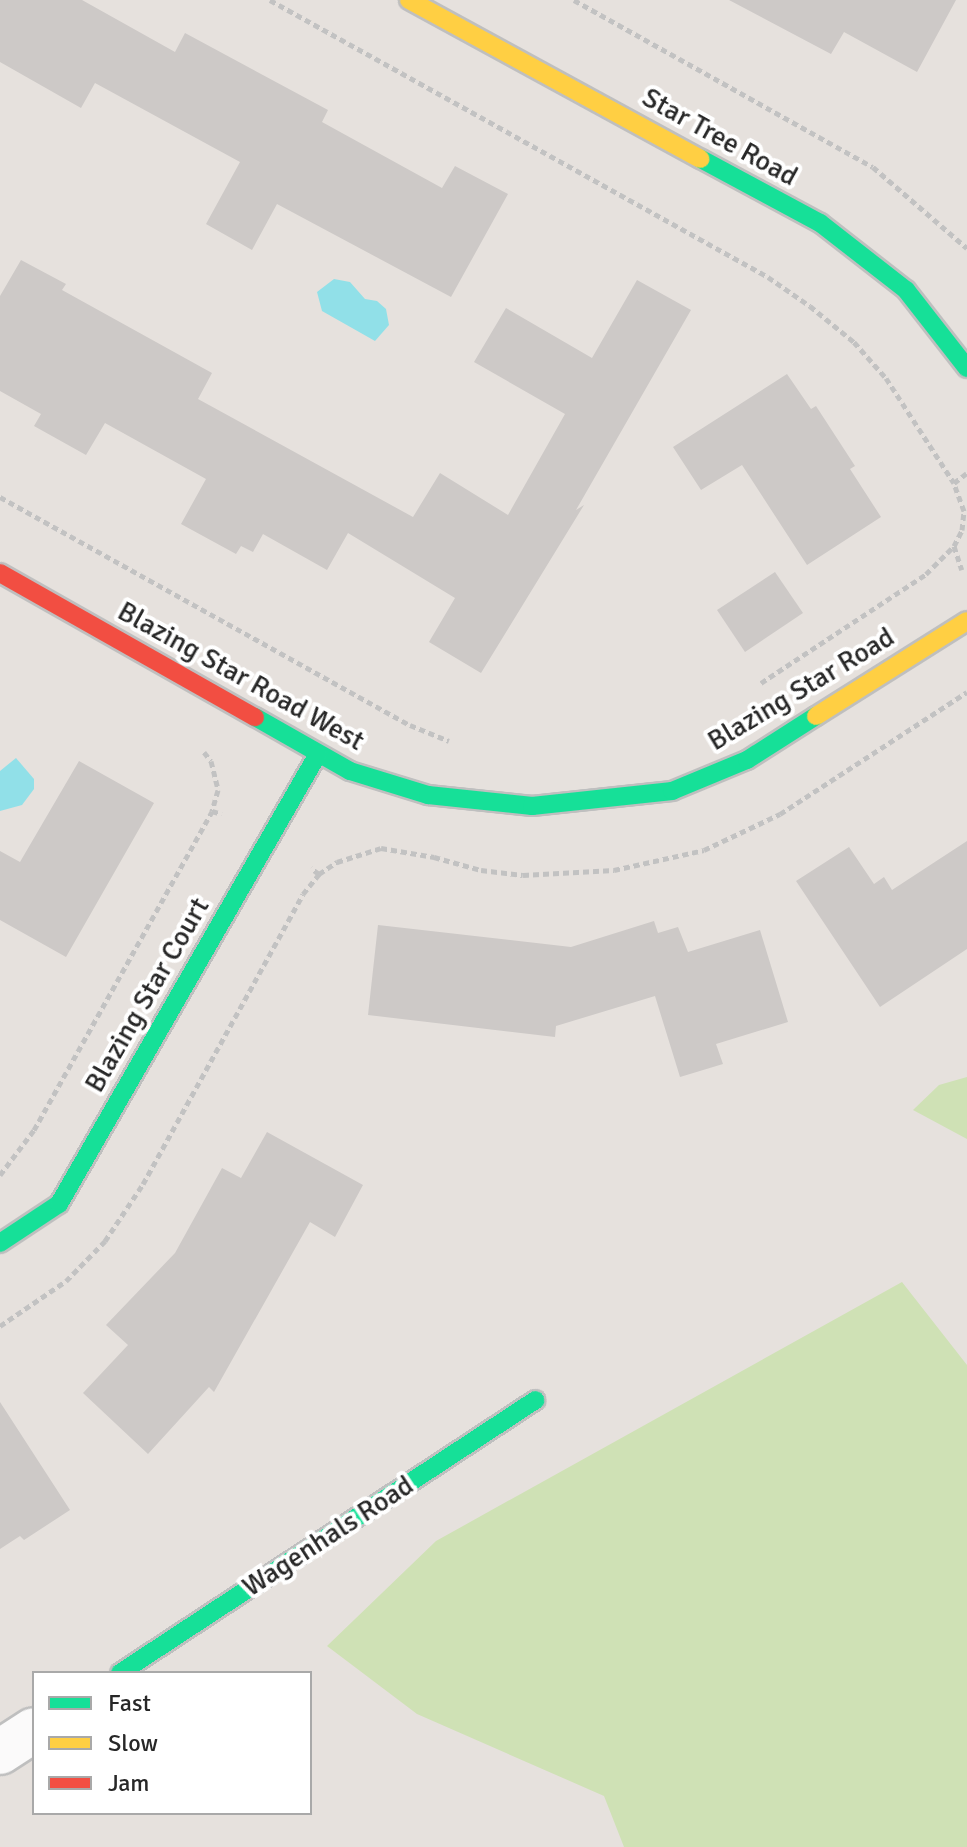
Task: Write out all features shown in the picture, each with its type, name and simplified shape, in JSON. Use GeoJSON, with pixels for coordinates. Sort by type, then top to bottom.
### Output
{"type":"FeatureCollection","features":[{"type":"Feature","properties":{"kind":"street","name":"Star Tree Road"},"geometry":{"type":"LineString","coordinates":[[409,0],[820,223],[906,290],[967,368]]}},
{"type":"Feature","properties":{"kind":"street","name":"Blazing Star Road West"},"geometry":{"type":"LineString","coordinates":[[0,573],[350,771],[428,795],[532,806],[562,806]]}},
{"type":"Feature","properties":{"kind":"street","name":"Blazing Star Road"},"geometry":{"type":"LineString","coordinates":[[562,806],[672,791],[747,760],[967,621]]}},
{"type":"Feature","properties":{"kind":"street","name":"Blazing Star Court"},"geometry":{"type":"LineString","coordinates":[[0,1243],[59,1204],[318,754]]}},
{"type":"Feature","properties":{"kind":"street","name":"Wagenhals Road"},"geometry":{"type":"LineString","coordinates":[[123,1671],[535,1400]]}},
{"type":"Feature","properties":{"kind":"street"},"geometry":{"type":"LineString","coordinates":[[0,1752],[32,1731]]}},
{"type":"Feature","properties":{"kind":"path"},"geometry":{"type":"LineString","coordinates":[[270,0],[768,277],[854,342],[886,378],[954,483],[964,511],[962,530],[954,546],[926,574],[756,686]]}},
{"type":"Feature","properties":{"kind":"path"},"geometry":{"type":"LineString","coordinates":[[574,0],[873,167],[967,248]]}},
{"type":"Feature","properties":{"kind":"path"},"geometry":{"type":"LineString","coordinates":[[954,483],[967,473]]}},
{"type":"Feature","properties":{"kind":"path"},"geometry":{"type":"LineString","coordinates":[[0,497],[410,725],[461,744]]}},
{"type":"Feature","properties":{"kind":"path"},"geometry":{"type":"LineString","coordinates":[[954,546],[967,583]]}},
{"type":"Feature","properties":{"kind":"green space"},"geometry":{"type":"Polygon","coordinates":[[[967,1077],[967,1139],[913,1110],[939,1085],[967,1077]]]}},
{"type":"Feature","properties":{"kind":"green space"},"geometry":{"type":"Polygon","coordinates":[[[902,1282],[967,1365],[967,1847],[624,1847],[604,1796],[417,1714],[327,1646],[436,1541],[902,1282]]]}},
{"type":"Feature","properties":{"kind":"water"},"geometry":{"type":"Polygon","coordinates":[[[334,279],[350,282],[365,299],[377,301],[386,309],[389,325],[375,341],[322,311],[317,292],[334,279]]]}},
{"type":"Feature","properties":{"kind":"water"},"geometry":{"type":"Polygon","coordinates":[[[16,758],[34,779],[34,789],[22,805],[0,811],[0,771],[16,758]]]}},
{"type":"Feature","properties":{"kind":"building"},"geometry":{"type":"Polygon","coordinates":[[[0,0],[82,0],[175,52],[185,33],[328,110],[322,122],[442,188],[455,166],[508,194],[451,297],[277,204],[252,250],[206,224],[240,162],[95,83],[81,108],[0,62],[0,0]]]}},
{"type":"Feature","properties":{"kind":"building"},"geometry":{"type":"Polygon","coordinates":[[[729,0],[956,0],[917,72],[844,32],[831,54],[729,0]]]}},
{"type":"Feature","properties":{"kind":"building"},"geometry":{"type":"Polygon","coordinates":[[[21,260],[66,284],[62,290],[212,373],[198,399],[413,517],[440,473],[508,515],[565,414],[474,362],[506,308],[592,358],[637,280],[691,310],[576,510],[584,505],[481,673],[429,642],[455,598],[348,533],[327,570],[263,534],[253,552],[241,546],[236,554],[181,524],[206,479],[105,423],[86,455],[34,426],[41,414],[0,391],[0,296],[21,260]]]}},
{"type":"Feature","properties":{"kind":"building"},"geometry":{"type":"Polygon","coordinates":[[[787,374],[811,409],[816,406],[855,466],[850,469],[881,517],[807,565],[742,465],[701,490],[673,447],[787,374]]]}},
{"type":"Feature","properties":{"kind":"building"},"geometry":{"type":"Polygon","coordinates":[[[775,572],[803,613],[745,652],[717,610],[775,572]]]}},
{"type":"Feature","properties":{"kind":"building"},"geometry":{"type":"Polygon","coordinates":[[[79,761],[154,803],[66,957],[0,920],[0,851],[20,862],[79,761]]]}},
{"type":"Feature","properties":{"kind":"building"},"geometry":{"type":"Polygon","coordinates":[[[967,841],[967,949],[880,1007],[796,881],[849,847],[874,884],[884,877],[892,890],[967,841]]]}},
{"type":"Feature","properties":{"kind":"building"},"geometry":{"type":"Polygon","coordinates":[[[654,921],[658,933],[678,927],[688,952],[760,930],[788,1022],[716,1044],[723,1064],[680,1077],[655,996],[556,1026],[555,1037],[368,1015],[378,925],[571,947],[654,921]]]}},
{"type":"Feature","properties":{"kind":"building"},"geometry":{"type":"Polygon","coordinates":[[[267,1132],[363,1185],[335,1237],[310,1222],[214,1392],[209,1387],[148,1454],[83,1393],[128,1345],[106,1325],[175,1253],[222,1168],[241,1178],[267,1132]]]}},
{"type":"Feature","properties":{"kind":"building"},"geometry":{"type":"Polygon","coordinates":[[[0,1402],[70,1510],[24,1540],[20,1536],[0,1549],[0,1402]]]}},
{"type":"Feature","properties":{"kind":"traffic: fast"},"geometry":{"type":"LineString","coordinates":[[701,159],[820,223],[906,290],[967,368]]}},
{"type":"Feature","properties":{"kind":"traffic: fast"},"geometry":{"type":"LineString","coordinates":[[255,717],[350,771],[428,795],[532,806],[672,791],[747,760],[816,716]]}},
{"type":"Feature","properties":{"kind":"traffic: fast"},"geometry":{"type":"LineString","coordinates":[[0,1243],[59,1204],[318,754]]}},
{"type":"Feature","properties":{"kind":"traffic: fast"},"geometry":{"type":"LineString","coordinates":[[123,1671],[535,1400]]}},
{"type":"Feature","properties":{"kind":"traffic: slow"},"geometry":{"type":"LineString","coordinates":[[409,0],[701,159]]}},
{"type":"Feature","properties":{"kind":"traffic: slow"},"geometry":{"type":"LineString","coordinates":[[816,716],[967,621]]}},
{"type":"Feature","properties":{"kind":"traffic: jam"},"geometry":{"type":"LineString","coordinates":[[0,573],[255,717]]}}]}
